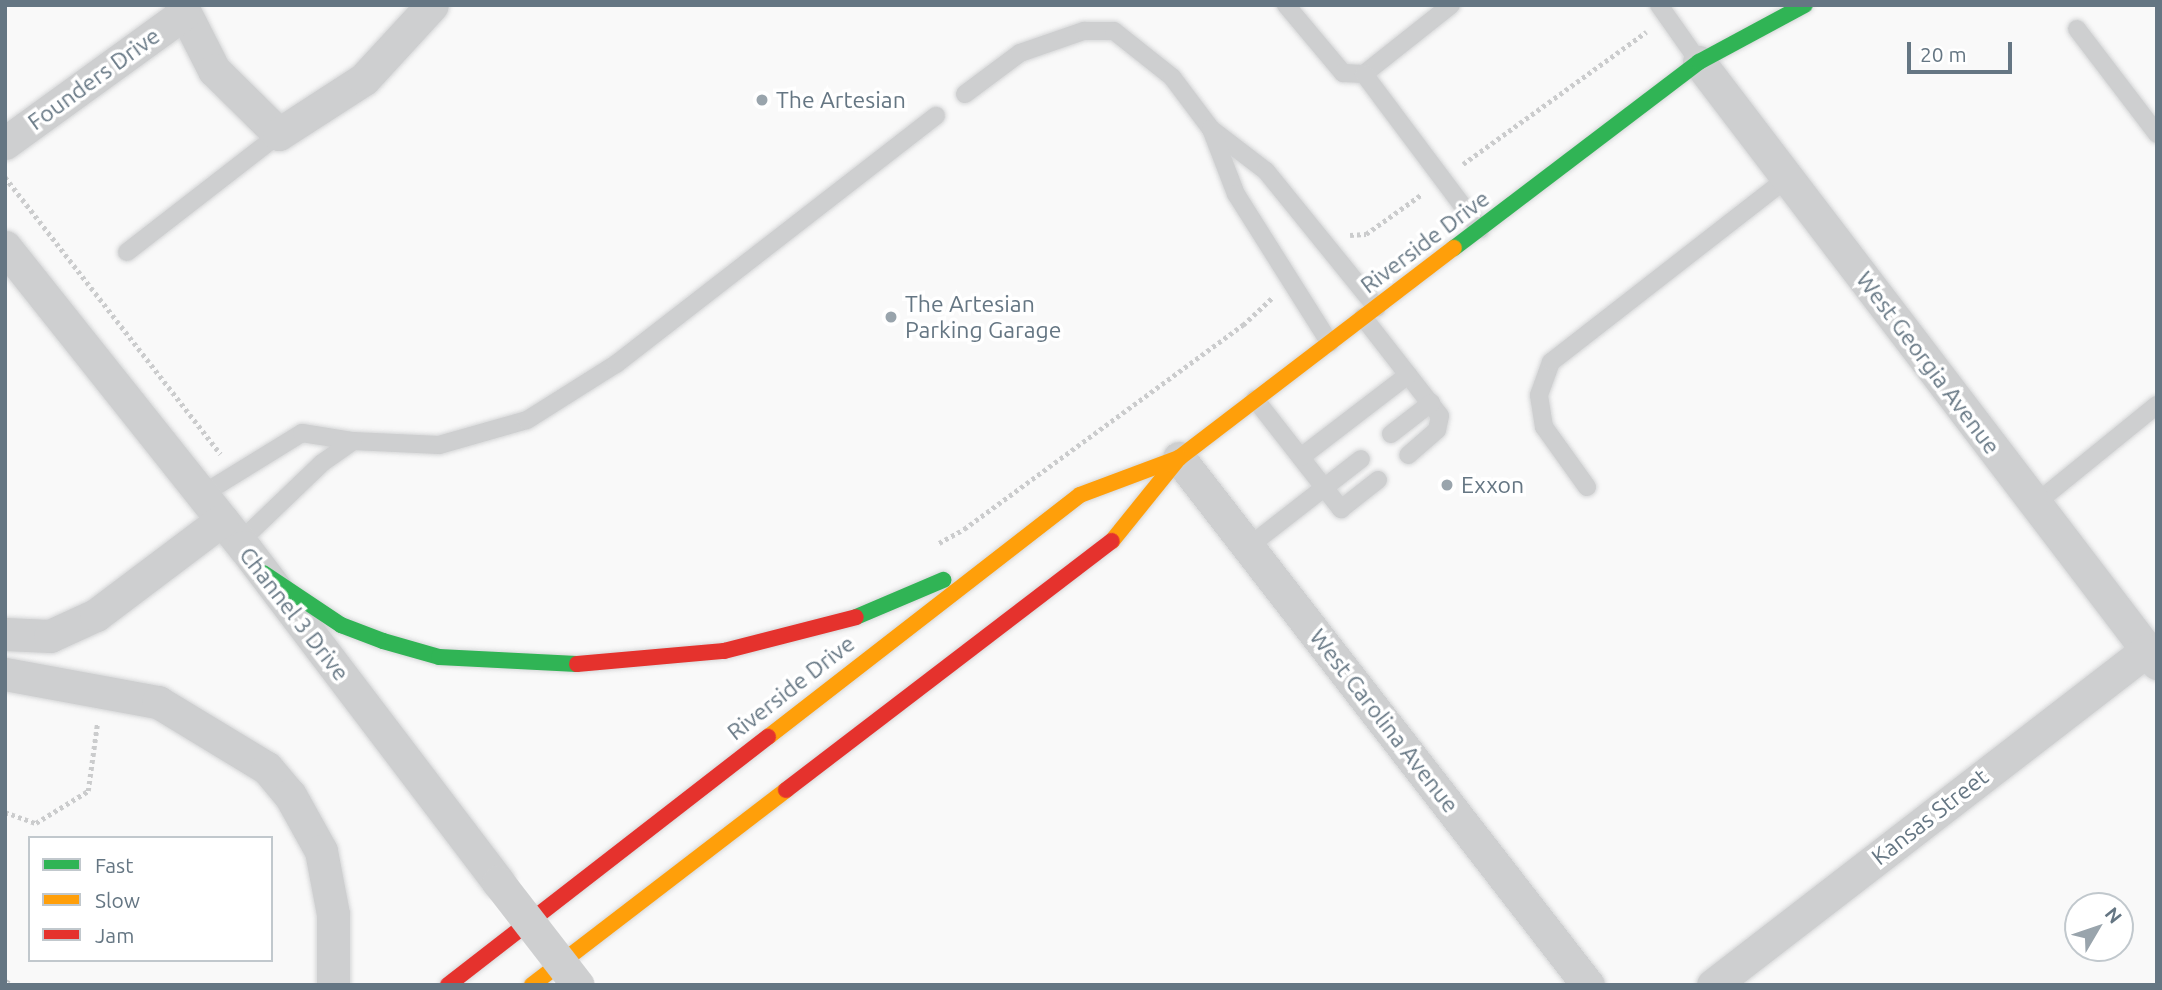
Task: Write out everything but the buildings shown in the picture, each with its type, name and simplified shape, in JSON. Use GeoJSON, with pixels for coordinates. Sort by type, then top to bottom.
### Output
{"type":"FeatureCollection","features":[{"type":"Feature","properties":{"kind":"main road","name":"Riverside Drive"},"geometry":{"type":"LineString","coordinates":[[532,985],[1118,536],[1179,458],[1255,399],[1699,62],[1805,5]]}},
{"type":"Feature","properties":{"kind":"main road","name":"Riverside Drive"},"geometry":{"type":"LineString","coordinates":[[1699,62],[1734,24]]}},
{"type":"Feature","properties":{"kind":"main road","name":"Riverside Drive"},"geometry":{"type":"LineString","coordinates":[[448,985],[993,558],[1080,495],[1179,458]]}},
{"type":"Feature","properties":{"kind":"main road"},"geometry":{"type":"LineString","coordinates":[[263,573],[341,625],[394,645],[439,657],[528,665],[603,664],[724,651],[857,617],[993,558]]}},
{"type":"Feature","properties":{"kind":"street"},"geometry":{"type":"LineString","coordinates":[[182,10],[214,70],[279,134],[364,79],[432,5]]}},
{"type":"Feature","properties":{"kind":"street","name":"Founders Drive"},"geometry":{"type":"LineString","coordinates":[[5,143],[182,10]]}},
{"type":"Feature","properties":{"kind":"street","name":"West Georgia Avenue"},"geometry":{"type":"LineString","coordinates":[[1699,62],[2152,656]]}},
{"type":"Feature","properties":{"kind":"street","name":"Channel 3 Drive"},"geometry":{"type":"LineString","coordinates":[[5,247],[222,520],[578,985]]}},
{"type":"Feature","properties":{"kind":"street","name":"West Carolina Avenue"},"geometry":{"type":"LineString","coordinates":[[1179,458],[1588,985]]}},
{"type":"Feature","properties":{"kind":"street"},"geometry":{"type":"LineString","coordinates":[[5,634],[50,636],[96,615],[222,520]]}},
{"type":"Feature","properties":{"kind":"street","name":"Kansas Street"},"geometry":{"type":"LineString","coordinates":[[1713,985],[2152,656]]}},
{"type":"Feature","properties":{"kind":"street"},"geometry":{"type":"LineString","coordinates":[[5,674],[158,702],[267,768],[296,804],[321,851],[333,915],[333,985]]}},
{"type":"Feature","properties":{"kind":"lane"},"geometry":{"type":"LineString","coordinates":[[1286,5],[1343,73],[1364,74],[1451,5]]}},
{"type":"Feature","properties":{"kind":"lane"},"geometry":{"type":"LineString","coordinates":[[1663,11],[1699,62]]}},
{"type":"Feature","properties":{"kind":"lane"},"geometry":{"type":"LineString","coordinates":[[2077,29],[2157,134]]}},
{"type":"Feature","properties":{"kind":"lane"},"geometry":{"type":"LineString","coordinates":[[965,94],[1020,53],[1084,31],[1114,31],[1172,77],[1211,128],[1266,170],[1329,251],[1408,374],[1440,416],[1437,430],[1408,455]]}},
{"type":"Feature","properties":{"kind":"lane"},"geometry":{"type":"LineString","coordinates":[[1364,74],[1480,229]]}},
{"type":"Feature","properties":{"kind":"lane"},"geometry":{"type":"LineString","coordinates":[[353,441],[322,463],[247,536],[222,520],[211,489],[236,471],[302,433],[353,441],[439,445],[527,420],[616,364],[936,116]]}},
{"type":"Feature","properties":{"kind":"lane"},"geometry":{"type":"LineString","coordinates":[[1211,128],[1236,194],[1330,343]]}},
{"type":"Feature","properties":{"kind":"lane"},"geometry":{"type":"LineString","coordinates":[[127,252],[279,134]]}},
{"type":"Feature","properties":{"kind":"lane"},"geometry":{"type":"LineString","coordinates":[[1587,487],[1544,428],[1539,395],[1551,362],[1787,178]]}},
{"type":"Feature","properties":{"kind":"lane"},"geometry":{"type":"LineString","coordinates":[[1301,457],[1408,374]]}},
{"type":"Feature","properties":{"kind":"lane"},"geometry":{"type":"LineString","coordinates":[[1255,399],[1341,509],[1378,480]]}},
{"type":"Feature","properties":{"kind":"lane"},"geometry":{"type":"LineString","coordinates":[[1391,434],[1431,403]]}},
{"type":"Feature","properties":{"kind":"lane"},"geometry":{"type":"LineString","coordinates":[[2035,504],[2157,405]]}},
{"type":"Feature","properties":{"kind":"lane"},"geometry":{"type":"LineString","coordinates":[[1248,547],[1361,459]]}},
{"type":"Feature","properties":{"kind":"path"},"geometry":{"type":"LineString","coordinates":[[1329,251],[1353,233],[1366,234],[1443,179],[1663,11]]}},
{"type":"Feature","properties":{"kind":"path"},"geometry":{"type":"LineString","coordinates":[[5,177],[176,400],[236,471]]}},
{"type":"Feature","properties":{"kind":"path"},"geometry":{"type":"LineString","coordinates":[[929,548],[964,530],[1243,326],[1290,281]]}},
{"type":"Feature","properties":{"kind":"railway"},"geometry":{"type":"LineString","coordinates":[[5,983],[9,985]]}},
{"type":"Feature","properties":{"kind":"traffic: fast"},"geometry":{"type":"LineString","coordinates":[[1454,248],[1699,62],[1805,5]]}},
{"type":"Feature","properties":{"kind":"traffic: fast"},"geometry":{"type":"LineString","coordinates":[[263,573],[341,625],[383,641],[439,657],[577,664]]}},
{"type":"Feature","properties":{"kind":"traffic: fast"},"geometry":{"type":"LineString","coordinates":[[856,617],[943,580]]}},
{"type":"Feature","properties":{"kind":"traffic: slow"},"geometry":{"type":"LineString","coordinates":[[1112,541],[1179,458],[1454,248]]}},
{"type":"Feature","properties":{"kind":"traffic: slow"},"geometry":{"type":"LineString","coordinates":[[768,737],[1080,495],[1179,458]]}},
{"type":"Feature","properties":{"kind":"traffic: slow"},"geometry":{"type":"LineString","coordinates":[[532,985],[786,790]]}},
{"type":"Feature","properties":{"kind":"traffic: jam"},"geometry":{"type":"LineString","coordinates":[[786,790],[1112,541]]}},
{"type":"Feature","properties":{"kind":"traffic: jam"},"geometry":{"type":"LineString","coordinates":[[577,664],[724,651],[856,617]]}},
{"type":"Feature","properties":{"kind":"traffic: jam"},"geometry":{"type":"LineString","coordinates":[[448,985],[768,737]]}},
{"type":"Feature","properties":{"kind":"place","name":"The Artesian"},"geometry":{"type":"Point","coordinates":[762,100]}},
{"type":"Feature","properties":{"kind":"place","name":"The Artesian Parking Garage"},"geometry":{"type":"Point","coordinates":[891,317]}},
{"type":"Feature","properties":{"kind":"place","name":"Exxon"},"geometry":{"type":"Point","coordinates":[1447,485]}}]}
